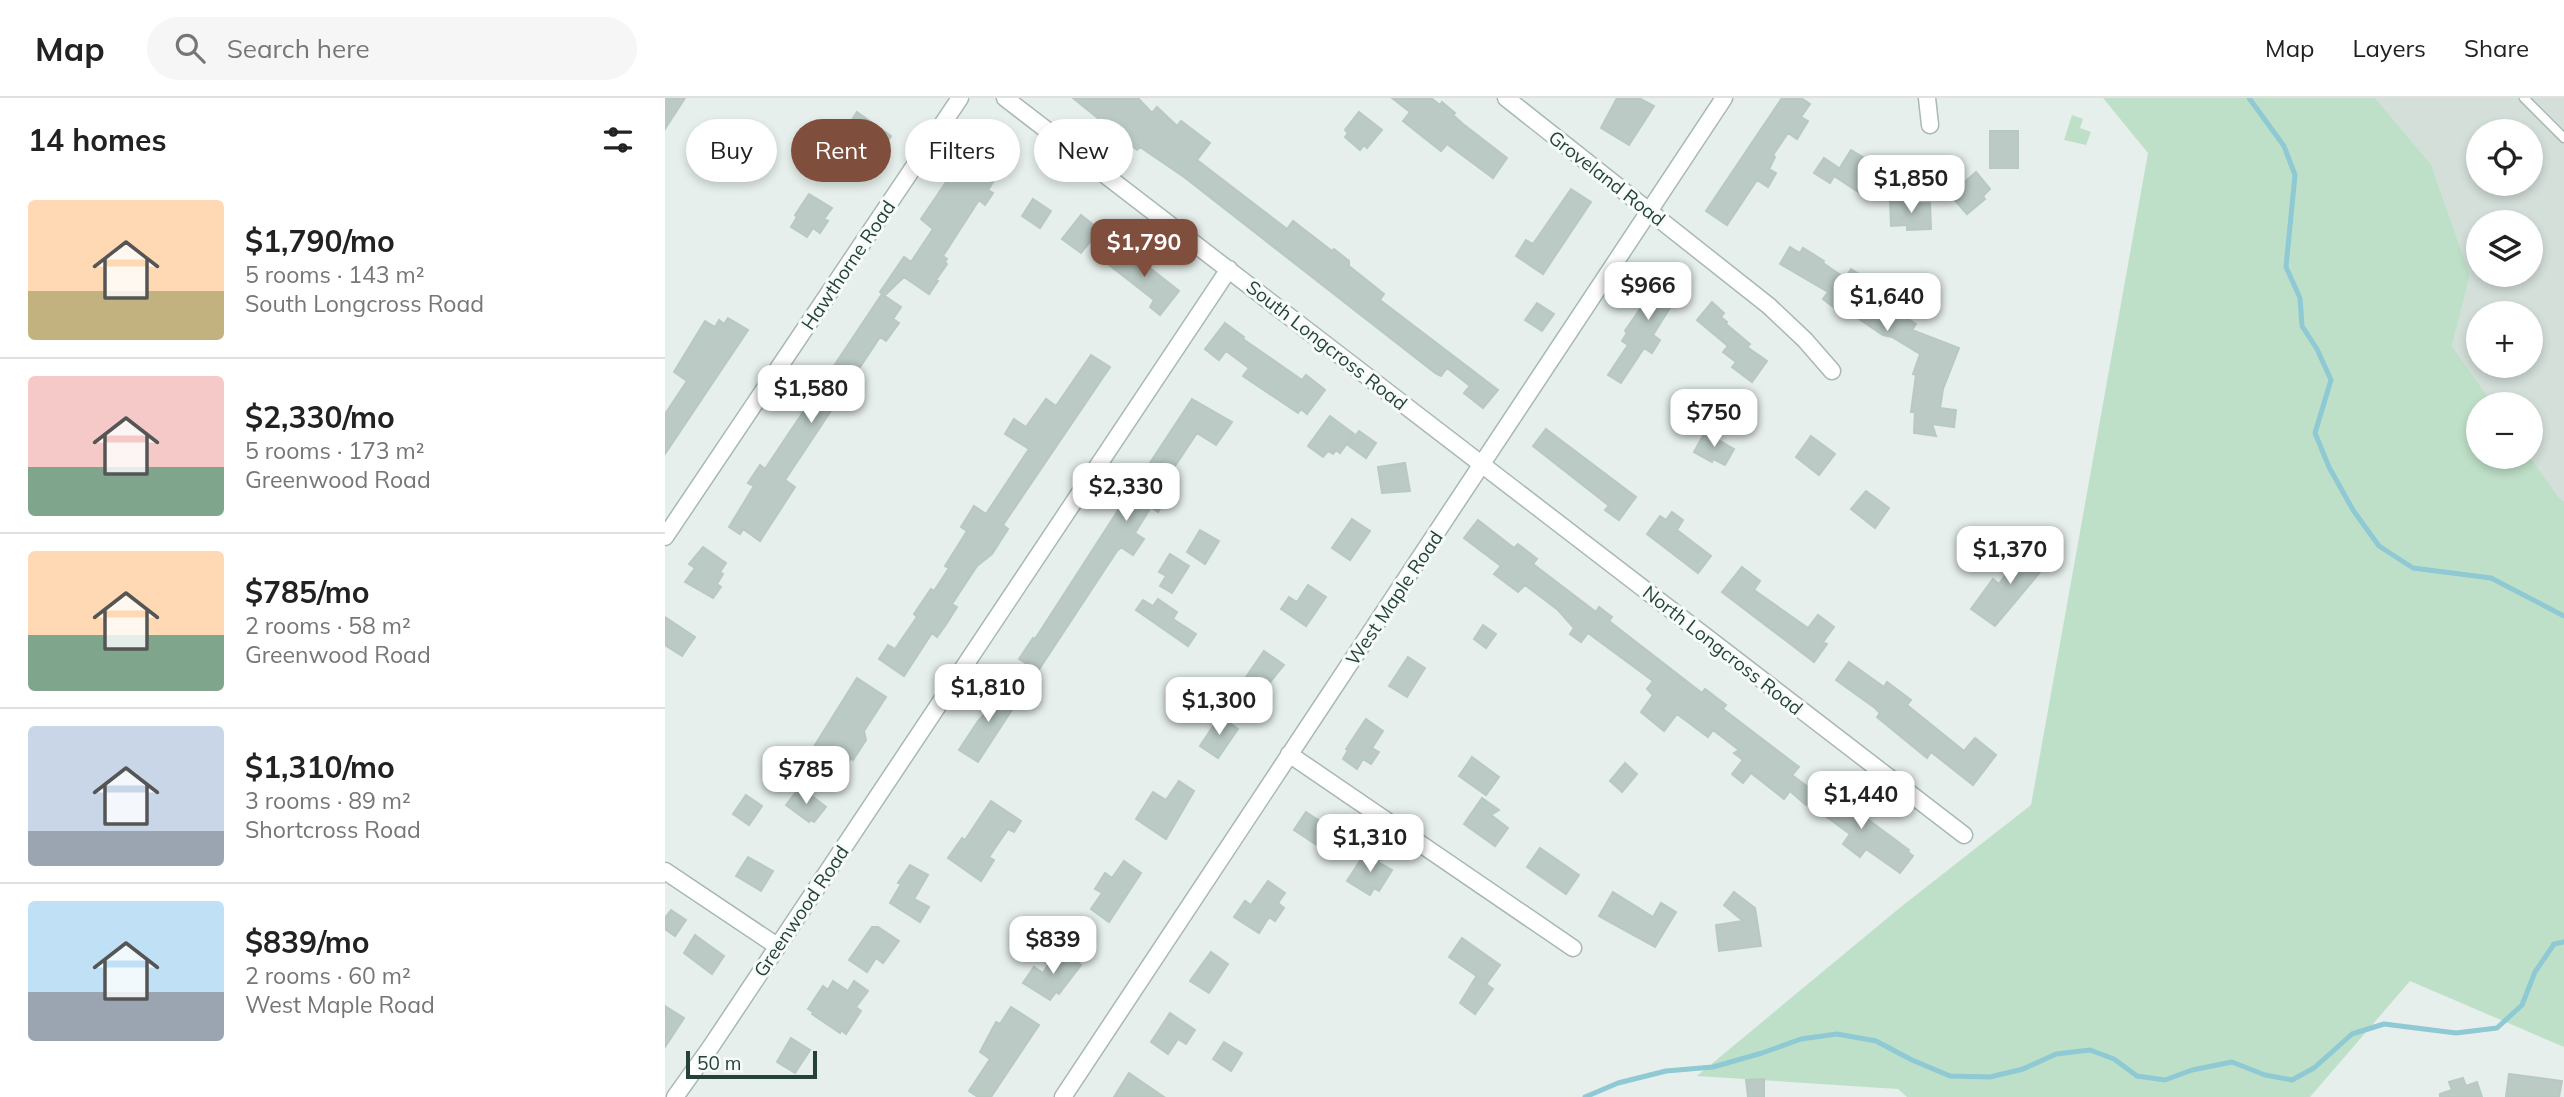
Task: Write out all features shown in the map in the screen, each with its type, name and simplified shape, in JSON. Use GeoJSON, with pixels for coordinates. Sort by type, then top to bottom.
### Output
{"type":"FeatureCollection","features":[{"type":"Feature","properties":{"kind":"street","name":"Hawthorne Road"},"geometry":{"type":"LineString","coordinates":[[665,537],[960,98]]}},
{"type":"Feature","properties":{"kind":"street","name":"South Longcross Road"},"geometry":{"type":"LineString","coordinates":[[1005,98],[1482,465]]}},
{"type":"Feature","properties":{"kind":"street","name":"Groveland Road"},"geometry":{"type":"LineString","coordinates":[[1506,98],[1769,306],[1805,340],[1832,371]]}},
{"type":"Feature","properties":{"kind":"street","name":"West Maple Road"},"geometry":{"type":"LineString","coordinates":[[1063,1097],[1724,98]]}},
{"type":"Feature","properties":{"kind":"street"},"geometry":{"type":"LineString","coordinates":[[1927,98],[1930,125]]}},
{"type":"Feature","properties":{"kind":"street","name":"Greenwood Road"},"geometry":{"type":"LineString","coordinates":[[675,1097],[1229,270]]}},
{"type":"Feature","properties":{"kind":"street","name":"North Longcross Road"},"geometry":{"type":"LineString","coordinates":[[1482,465],[1964,835]]}},
{"type":"Feature","properties":{"kind":"street"},"geometry":{"type":"LineString","coordinates":[[1289,754],[1573,948]]}},
{"type":"Feature","properties":{"kind":"street"},"geometry":{"type":"LineString","coordinates":[[665,872],[777,946]]}},
{"type":"Feature","properties":{"kind":"lane"},"geometry":{"type":"LineString","coordinates":[[2524,98],[2564,138]]}},
{"type":"Feature","properties":{"kind":"shaded area"},"geometry":{"type":"Polygon","coordinates":[[[2375,98],[2564,98],[2564,501],[2558,498],[2538,469],[2543,469],[2543,392],[2485,392],[2475,378],[2543,378],[2543,301],[2466,301],[2466,366],[2452,346],[2467,287],[2543,287],[2543,210],[2466,210],[2466,264],[2431,164],[2375,98]]]}},
{"type":"Feature","properties":{"kind":"green space"},"geometry":{"type":"Polygon","coordinates":[[[2103,98],[2375,98],[2431,164],[2466,264],[2467,287],[2452,346],[2466,366],[2466,378],[2475,378],[2485,392],[2466,392],[2466,469],[2538,469],[2558,497],[2564,501],[2564,1047],[2410,981],[2310,1097],[1907,1097],[1898,1089],[1697,1076],[1902,906],[2031,805],[2148,153],[2103,98]]]}},
{"type":"Feature","properties":{"kind":"green space"},"geometry":{"type":"Polygon","coordinates":[[[2072,115],[2083,119],[2080,128],[2091,132],[2086,145],[2064,140],[2072,115]]]}},
{"type":"Feature","properties":{"kind":"building"},"geometry":{"type":"Polygon","coordinates":[[[665,98],[685,98],[665,129],[665,98]]]}},
{"type":"Feature","properties":{"kind":"building"},"geometry":{"type":"Polygon","coordinates":[[[1073,98],[1138,98],[1152,113],[1157,107],[1177,126],[1181,121],[1210,143],[1197,160],[1287,229],[1293,221],[1332,251],[1334,249],[1349,261],[1349,266],[1384,294],[1380,300],[1498,390],[1483,408],[1464,393],[1470,386],[1447,368],[1441,376],[1435,373],[1184,177],[1140,147],[1137,150],[1133,147],[1133,119],[1099,119],[1073,98]]]}},
{"type":"Feature","properties":{"kind":"building"},"geometry":{"type":"Polygon","coordinates":[[[1392,98],[1431,98],[1440,105],[1442,102],[1463,124],[1507,158],[1493,178],[1447,144],[1441,151],[1403,121],[1410,112],[1392,98]]]}},
{"type":"Feature","properties":{"kind":"building"},"geometry":{"type":"Polygon","coordinates":[[[1617,98],[1639,98],[1654,106],[1629,145],[1601,128],[1617,98]]]}},
{"type":"Feature","properties":{"kind":"building"},"geometry":{"type":"Polygon","coordinates":[[[1782,98],[1801,98],[1810,104],[1801,117],[1808,121],[1797,139],[1788,133],[1773,155],[1775,157],[1769,169],[1776,173],[1768,187],[1757,180],[1727,225],[1706,211],[1782,98]]]}},
{"type":"Feature","properties":{"kind":"building"},"geometry":{"type":"Polygon","coordinates":[[[857,112],[867,119],[852,119],[857,112]]]}},
{"type":"Feature","properties":{"kind":"building"},"geometry":{"type":"Polygon","coordinates":[[[1359,112],[1382,130],[1367,148],[1364,145],[1360,150],[1345,137],[1348,133],[1345,130],[1359,112]]]}},
{"type":"Feature","properties":{"kind":"building"},"geometry":{"type":"Polygon","coordinates":[[[1990,131],[2018,131],[2018,168],[1990,168],[1990,131]]]}},
{"type":"Feature","properties":{"kind":"building"},"geometry":{"type":"Polygon","coordinates":[[[1851,150],[1866,159],[1863,164],[1880,175],[1866,197],[1834,176],[1830,183],[1814,173],[1824,158],[1839,168],[1836,174],[1851,150]]]}},
{"type":"Feature","properties":{"kind":"building"},"geometry":{"type":"Polygon","coordinates":[[[1976,172],[1990,189],[1983,196],[1985,199],[1967,214],[1950,195],[1976,172]]]}},
{"type":"Feature","properties":{"kind":"building"},"geometry":{"type":"Polygon","coordinates":[[[946,182],[993,182],[988,190],[993,193],[985,205],[979,200],[943,256],[947,259],[947,264],[929,294],[904,277],[884,296],[880,292],[904,257],[911,262],[933,229],[921,219],[946,182]]]}},
{"type":"Feature","properties":{"kind":"building"},"geometry":{"type":"Polygon","coordinates":[[[1571,189],[1591,202],[1543,274],[1516,256],[1526,240],[1533,244],[1571,189]]]}},
{"type":"Feature","properties":{"kind":"building"},"geometry":{"type":"Polygon","coordinates":[[[809,194],[832,208],[824,219],[828,221],[820,233],[813,228],[807,237],[791,227],[797,217],[795,215],[809,194]]]}},
{"type":"Feature","properties":{"kind":"building"},"geometry":{"type":"Polygon","coordinates":[[[1033,199],[1051,211],[1040,228],[1022,216],[1033,199]]]}},
{"type":"Feature","properties":{"kind":"building"},"geometry":{"type":"Polygon","coordinates":[[[1907,200],[1907,204],[1930,203],[1931,229],[1907,230],[1907,225],[1891,226],[1890,201],[1907,200]]]}},
{"type":"Feature","properties":{"kind":"building"},"geometry":{"type":"Polygon","coordinates":[[[1081,215],[1100,230],[1081,253],[1062,239],[1081,215]]]}},
{"type":"Feature","properties":{"kind":"building"},"geometry":{"type":"Polygon","coordinates":[[[1122,246],[1179,291],[1160,315],[1150,307],[1154,300],[1108,264],[1122,246]]]}},
{"type":"Feature","properties":{"kind":"building"},"geometry":{"type":"Polygon","coordinates":[[[1790,247],[1800,253],[1803,248],[1845,278],[1851,269],[1904,303],[1898,312],[1916,324],[1912,330],[1959,348],[1943,389],[1940,408],[1956,410],[1954,427],[1932,424],[1936,436],[1914,433],[1915,412],[1911,412],[1916,375],[1913,374],[1920,354],[1892,337],[1883,335],[1838,305],[1836,309],[1823,299],[1828,292],[1780,264],[1790,247]]]}},
{"type":"Feature","properties":{"kind":"building"},"geometry":{"type":"Polygon","coordinates":[[[1669,267],[1688,279],[1653,335],[1660,340],[1652,353],[1644,348],[1621,383],[1608,375],[1628,345],[1622,341],[1627,333],[1625,331],[1669,267]]]}},
{"type":"Feature","properties":{"kind":"building"},"geometry":{"type":"Polygon","coordinates":[[[882,294],[901,307],[893,319],[899,323],[886,341],[880,337],[785,480],[795,487],[760,541],[743,529],[740,534],[729,527],[754,486],[748,483],[760,465],[765,469],[882,294]]]}},
{"type":"Feature","properties":{"kind":"building"},"geometry":{"type":"Polygon","coordinates":[[[1712,302],[1724,313],[1721,317],[1726,324],[1750,344],[1747,347],[1767,361],[1752,382],[1732,367],[1736,362],[1723,352],[1728,346],[1697,320],[1712,302]]]}},
{"type":"Feature","properties":{"kind":"building"},"geometry":{"type":"Polygon","coordinates":[[[1537,303],[1554,314],[1542,331],[1525,320],[1537,303]]]}},
{"type":"Feature","properties":{"kind":"building"},"geometry":{"type":"Polygon","coordinates":[[[728,318],[748,330],[665,454],[665,414],[687,381],[674,372],[705,321],[715,327],[719,320],[724,324],[728,318]]]}},
{"type":"Feature","properties":{"kind":"building"},"geometry":{"type":"Polygon","coordinates":[[[1225,323],[1244,337],[1243,339],[1302,380],[1306,375],[1325,390],[1307,414],[1301,409],[1298,413],[1243,376],[1249,368],[1226,351],[1219,360],[1205,349],[1225,323]]]}},
{"type":"Feature","properties":{"kind":"building"},"geometry":{"type":"Polygon","coordinates":[[[1091,355],[1110,367],[1003,525],[1008,529],[992,554],[977,566],[952,604],[957,607],[947,623],[937,637],[932,633],[904,676],[879,659],[888,645],[895,649],[917,617],[914,614],[949,568],[945,566],[967,531],[961,527],[974,506],[986,514],[1029,449],[1005,434],[1014,419],[1026,427],[1046,399],[1056,406],[1091,355]]]}},
{"type":"Feature","properties":{"kind":"building"},"geometry":{"type":"Polygon","coordinates":[[[1192,399],[1232,422],[1216,445],[1197,433],[1157,493],[1166,499],[1158,512],[1151,507],[1135,533],[1144,539],[1133,555],[1121,547],[1117,551],[1038,671],[1019,659],[1033,638],[1035,639],[1128,495],[1123,491],[1129,482],[1138,481],[1192,399]]]}},
{"type":"Feature","properties":{"kind":"building"},"geometry":{"type":"Polygon","coordinates":[[[1330,416],[1354,434],[1340,453],[1336,450],[1333,454],[1328,451],[1323,457],[1308,446],[1330,416]]]}},
{"type":"Feature","properties":{"kind":"building"},"geometry":{"type":"Polygon","coordinates":[[[1546,429],[1636,497],[1619,520],[1605,510],[1609,506],[1533,446],[1546,429]]]}},
{"type":"Feature","properties":{"kind":"building"},"geometry":{"type":"Polygon","coordinates":[[[1359,431],[1376,443],[1366,458],[1348,445],[1359,431]]]}},
{"type":"Feature","properties":{"kind":"building"},"geometry":{"type":"Polygon","coordinates":[[[1705,432],[1734,449],[1725,465],[1713,459],[1712,462],[1694,452],[1705,432]]]}},
{"type":"Feature","properties":{"kind":"building"},"geometry":{"type":"Polygon","coordinates":[[[1811,436],[1835,454],[1819,475],[1796,457],[1811,436]]]}},
{"type":"Feature","properties":{"kind":"building"},"geometry":{"type":"Polygon","coordinates":[[[1405,463],[1410,491],[1382,493],[1378,467],[1405,463]]]}},
{"type":"Feature","properties":{"kind":"building"},"geometry":{"type":"Polygon","coordinates":[[[1866,491],[1889,508],[1875,528],[1851,509],[1866,491]]]}},
{"type":"Feature","properties":{"kind":"building"},"geometry":{"type":"Polygon","coordinates":[[[1672,512],[1683,520],[1677,530],[1711,556],[1698,573],[1647,534],[1660,516],[1666,520],[1672,512]]]}},
{"type":"Feature","properties":{"kind":"building"},"geometry":{"type":"Polygon","coordinates":[[[1352,519],[1370,531],[1350,560],[1332,548],[1352,519]]]}},
{"type":"Feature","properties":{"kind":"building"},"geometry":{"type":"Polygon","coordinates":[[[1478,520],[1514,548],[1518,544],[1537,559],[1533,564],[1596,612],[1599,607],[1612,617],[1609,621],[1702,693],[1705,689],[1726,705],[1723,709],[1799,767],[1792,775],[1816,793],[1806,805],[1790,791],[1784,799],[1751,773],[1743,783],[1732,774],[1743,760],[1734,753],[1739,750],[1713,730],[1708,737],[1677,714],[1664,731],[1641,712],[1653,695],[1647,689],[1653,681],[1588,633],[1581,642],[1570,634],[1574,628],[1558,610],[1525,585],[1518,592],[1494,574],[1501,566],[1464,538],[1478,520]]]}},
{"type":"Feature","properties":{"kind":"building"},"geometry":{"type":"Polygon","coordinates":[[[1200,530],[1219,541],[1205,564],[1187,552],[1200,530]]]}},
{"type":"Feature","properties":{"kind":"building"},"geometry":{"type":"Polygon","coordinates":[[[2031,544],[2051,559],[1995,626],[1971,609],[1993,579],[1999,584],[2017,558],[2019,560],[2031,544]]]}},
{"type":"Feature","properties":{"kind":"building"},"geometry":{"type":"Polygon","coordinates":[[[703,547],[726,563],[717,584],[721,587],[713,598],[685,582],[695,568],[689,564],[703,547]]]}},
{"type":"Feature","properties":{"kind":"building"},"geometry":{"type":"Polygon","coordinates":[[[1170,554],[1189,566],[1172,593],[1160,586],[1166,576],[1159,572],[1170,554]]]}},
{"type":"Feature","properties":{"kind":"building"},"geometry":{"type":"Polygon","coordinates":[[[1742,567],[1760,581],[1754,590],[1808,628],[1818,615],[1834,627],[1823,642],[1827,644],[1814,662],[1722,592],[1742,567]]]}},
{"type":"Feature","properties":{"kind":"building"},"geometry":{"type":"Polygon","coordinates":[[[1308,585],[1326,597],[1306,626],[1281,609],[1289,597],[1297,602],[1308,585]]]}},
{"type":"Feature","properties":{"kind":"building"},"geometry":{"type":"Polygon","coordinates":[[[1158,599],[1177,612],[1173,619],[1196,634],[1188,646],[1136,610],[1143,600],[1153,606],[1158,599]]]}},
{"type":"Feature","properties":{"kind":"building"},"geometry":{"type":"Polygon","coordinates":[[[665,617],[695,637],[682,656],[665,645],[665,617]]]}},
{"type":"Feature","properties":{"kind":"building"},"geometry":{"type":"Polygon","coordinates":[[[1483,625],[1496,634],[1486,648],[1474,639],[1483,625]]]}},
{"type":"Feature","properties":{"kind":"building"},"geometry":{"type":"Polygon","coordinates":[[[1264,651],[1284,665],[1262,692],[1244,680],[1264,651]]]}},
{"type":"Feature","properties":{"kind":"building"},"geometry":{"type":"Polygon","coordinates":[[[1408,657],[1425,668],[1407,697],[1389,686],[1408,657]]]}},
{"type":"Feature","properties":{"kind":"building"},"geometry":{"type":"Polygon","coordinates":[[[1849,662],[1884,687],[1887,682],[1911,700],[1907,705],[1964,751],[1975,738],[1996,755],[1973,785],[1931,752],[1927,758],[1877,717],[1880,713],[1875,708],[1836,680],[1849,662]]]}},
{"type":"Feature","properties":{"kind":"building"},"geometry":{"type":"Polygon","coordinates":[[[857,678],[886,697],[864,731],[866,740],[853,760],[851,758],[845,768],[840,765],[837,770],[810,753],[857,678]]]}},
{"type":"Feature","properties":{"kind":"building"},"geometry":{"type":"Polygon","coordinates":[[[993,686],[1017,702],[978,762],[959,750],[987,711],[980,706],[993,686]]]}},
{"type":"Feature","properties":{"kind":"building"},"geometry":{"type":"Polygon","coordinates":[[[1220,716],[1238,729],[1218,758],[1200,746],[1220,716]]]}},
{"type":"Feature","properties":{"kind":"building"},"geometry":{"type":"Polygon","coordinates":[[[1366,719],[1383,731],[1372,748],[1379,752],[1371,764],[1363,759],[1357,769],[1343,759],[1348,750],[1346,749],[1366,719]]]}},
{"type":"Feature","properties":{"kind":"building"},"geometry":{"type":"Polygon","coordinates":[[[802,749],[818,760],[809,771],[794,761],[802,749]]]}},
{"type":"Feature","properties":{"kind":"building"},"geometry":{"type":"Polygon","coordinates":[[[1472,757],[1499,777],[1486,795],[1459,776],[1472,757]]]}},
{"type":"Feature","properties":{"kind":"building"},"geometry":{"type":"Polygon","coordinates":[[[1625,763],[1637,774],[1622,792],[1610,781],[1625,763]]]}},
{"type":"Feature","properties":{"kind":"building"},"geometry":{"type":"Polygon","coordinates":[[[1179,781],[1194,791],[1166,839],[1136,819],[1153,792],[1166,800],[1179,781]]]}},
{"type":"Feature","properties":{"kind":"building"},"geometry":{"type":"Polygon","coordinates":[[[1823,786],[1909,850],[1913,856],[1900,873],[1866,849],[1860,857],[1843,844],[1850,834],[1809,804],[1823,786]]]}},
{"type":"Feature","properties":{"kind":"building"},"geometry":{"type":"Polygon","coordinates":[[[800,787],[826,807],[814,822],[809,822],[786,805],[800,787]]]}},
{"type":"Feature","properties":{"kind":"building"},"geometry":{"type":"Polygon","coordinates":[[[746,795],[762,806],[749,825],[733,814],[746,795]]]}},
{"type":"Feature","properties":{"kind":"building"},"geometry":{"type":"Polygon","coordinates":[[[1482,798],[1499,810],[1491,815],[1508,828],[1495,846],[1464,824],[1482,798]]]}},
{"type":"Feature","properties":{"kind":"building"},"geometry":{"type":"Polygon","coordinates":[[[991,801],[1021,821],[1014,832],[1008,829],[989,857],[994,860],[981,881],[948,858],[962,838],[965,840],[991,801]]]}},
{"type":"Feature","properties":{"kind":"building"},"geometry":{"type":"Polygon","coordinates":[[[1306,812],[1335,831],[1323,849],[1294,830],[1306,812]]]}},
{"type":"Feature","properties":{"kind":"building"},"geometry":{"type":"Polygon","coordinates":[[[1540,848],[1579,875],[1566,894],[1527,867],[1540,848]]]}},
{"type":"Feature","properties":{"kind":"building"},"geometry":{"type":"Polygon","coordinates":[[[1367,850],[1381,858],[1378,862],[1392,870],[1379,891],[1374,888],[1370,895],[1347,881],[1367,850]]]}},
{"type":"Feature","properties":{"kind":"building"},"geometry":{"type":"Polygon","coordinates":[[[748,857],[773,871],[761,891],[736,876],[748,857]]]}},
{"type":"Feature","properties":{"kind":"building"},"geometry":{"type":"Polygon","coordinates":[[[1124,861],[1141,873],[1109,922],[1091,909],[1102,893],[1095,889],[1105,873],[1112,878],[1124,861]]]}},
{"type":"Feature","properties":{"kind":"building"},"geometry":{"type":"Polygon","coordinates":[[[910,865],[928,875],[914,899],[929,907],[920,922],[890,903],[901,884],[898,883],[910,865]]]}},
{"type":"Feature","properties":{"kind":"building"},"geometry":{"type":"Polygon","coordinates":[[[1268,881],[1285,893],[1278,903],[1284,908],[1275,921],[1269,917],[1259,933],[1234,917],[1245,901],[1251,905],[1268,881]]]}},
{"type":"Feature","properties":{"kind":"building"},"geometry":{"type":"Polygon","coordinates":[[[1613,892],[1653,917],[1661,903],[1676,912],[1655,947],[1599,916],[1613,892]]]}},
{"type":"Feature","properties":{"kind":"building"},"geometry":{"type":"Polygon","coordinates":[[[1734,892],[1755,908],[1761,946],[1719,951],[1716,925],[1743,921],[1724,905],[1734,892]]]}},
{"type":"Feature","properties":{"kind":"building"},"geometry":{"type":"Polygon","coordinates":[[[671,910],[686,920],[675,936],[665,929],[665,918],[671,910]]]}},
{"type":"Feature","properties":{"kind":"building"},"geometry":{"type":"Polygon","coordinates":[[[872,927],[878,927],[899,941],[883,963],[876,958],[867,972],[849,960],[872,927]]]}},
{"type":"Feature","properties":{"kind":"building"},"geometry":{"type":"Polygon","coordinates":[[[695,935],[724,956],[712,974],[684,953],[695,935]]]}},
{"type":"Feature","properties":{"kind":"building"},"geometry":{"type":"Polygon","coordinates":[[[1462,938],[1500,965],[1487,983],[1449,957],[1462,938]]]}},
{"type":"Feature","properties":{"kind":"building"},"geometry":{"type":"Polygon","coordinates":[[[1058,949],[1081,965],[1059,994],[1056,992],[1050,1000],[1023,983],[1034,967],[1043,973],[1058,949]]]}},
{"type":"Feature","properties":{"kind":"building"},"geometry":{"type":"Polygon","coordinates":[[[1211,952],[1228,964],[1209,993],[1190,981],[1211,952]]]}},
{"type":"Feature","properties":{"kind":"building"},"geometry":{"type":"Polygon","coordinates":[[[1476,977],[1493,989],[1475,1014],[1460,1003],[1476,977]]]}},
{"type":"Feature","properties":{"kind":"building"},"geometry":{"type":"Polygon","coordinates":[[[833,981],[848,991],[854,981],[868,991],[856,1007],[861,1011],[846,1034],[841,1030],[840,1033],[808,1009],[823,986],[828,990],[833,981]]]}},
{"type":"Feature","properties":{"kind":"building"},"geometry":{"type":"Polygon","coordinates":[[[665,1006],[684,1018],[665,1047],[665,1006]]]}},
{"type":"Feature","properties":{"kind":"building"},"geometry":{"type":"Polygon","coordinates":[[[1011,1007],[1039,1025],[991,1097],[978,1097],[969,1091],[990,1059],[980,1052],[996,1022],[1000,1024],[1011,1007]]]}},
{"type":"Feature","properties":{"kind":"building"},"geometry":{"type":"Polygon","coordinates":[[[1170,1013],[1195,1030],[1186,1044],[1178,1039],[1168,1054],[1151,1042],[1170,1013]]]}},
{"type":"Feature","properties":{"kind":"building"},"geometry":{"type":"Polygon","coordinates":[[[791,1038],[810,1050],[795,1073],[777,1062],[791,1038]]]}},
{"type":"Feature","properties":{"kind":"building"},"geometry":{"type":"Polygon","coordinates":[[[1224,1042],[1242,1053],[1231,1071],[1213,1059],[1224,1042]]]}},
{"type":"Feature","properties":{"kind":"building"},"geometry":{"type":"Polygon","coordinates":[[[1129,1073],[1164,1097],[1114,1097],[1129,1073]]]}},
{"type":"Feature","properties":{"kind":"building"},"geometry":{"type":"Polygon","coordinates":[[[2509,1074],[2562,1081],[2559,1097],[2506,1097],[2509,1074]]]}},
{"type":"Feature","properties":{"kind":"building"},"geometry":{"type":"Polygon","coordinates":[[[2463,1078],[2466,1086],[2477,1082],[2482,1097],[2440,1097],[2440,1094],[2452,1090],[2449,1082],[2463,1078]]]}},
{"type":"Feature","properties":{"kind":"building"},"geometry":{"type":"Polygon","coordinates":[[[1764,1079],[1764,1097],[1748,1097],[1746,1080],[1764,1079]]]}},
{"type":"Feature","properties":{"kind":"waterway"},"geometry":{"type":"LineString","coordinates":[[2249,98],[2284,146],[2295,175],[2286,267],[2300,298],[2302,326],[2317,349],[2331,380],[2315,433],[2329,467],[2353,510],[2379,546],[2413,568],[2491,578],[2564,616]]}},
{"type":"Feature","properties":{"kind":"waterway"},"geometry":{"type":"LineString","coordinates":[[1585,1097],[1618,1083],[1666,1071],[1713,1067],[1801,1039],[1837,1034],[1876,1041],[1950,1076],[1990,1077],[2023,1069],[2056,1054],[2090,1050],[2114,1059],[2137,1076],[2165,1080],[2192,1070],[2232,1062],[2265,1075],[2292,1080],[2314,1068],[2352,1034],[2384,1024],[2456,1033],[2497,1028],[2522,1005],[2535,972],[2554,944],[2564,942]]}}]}
